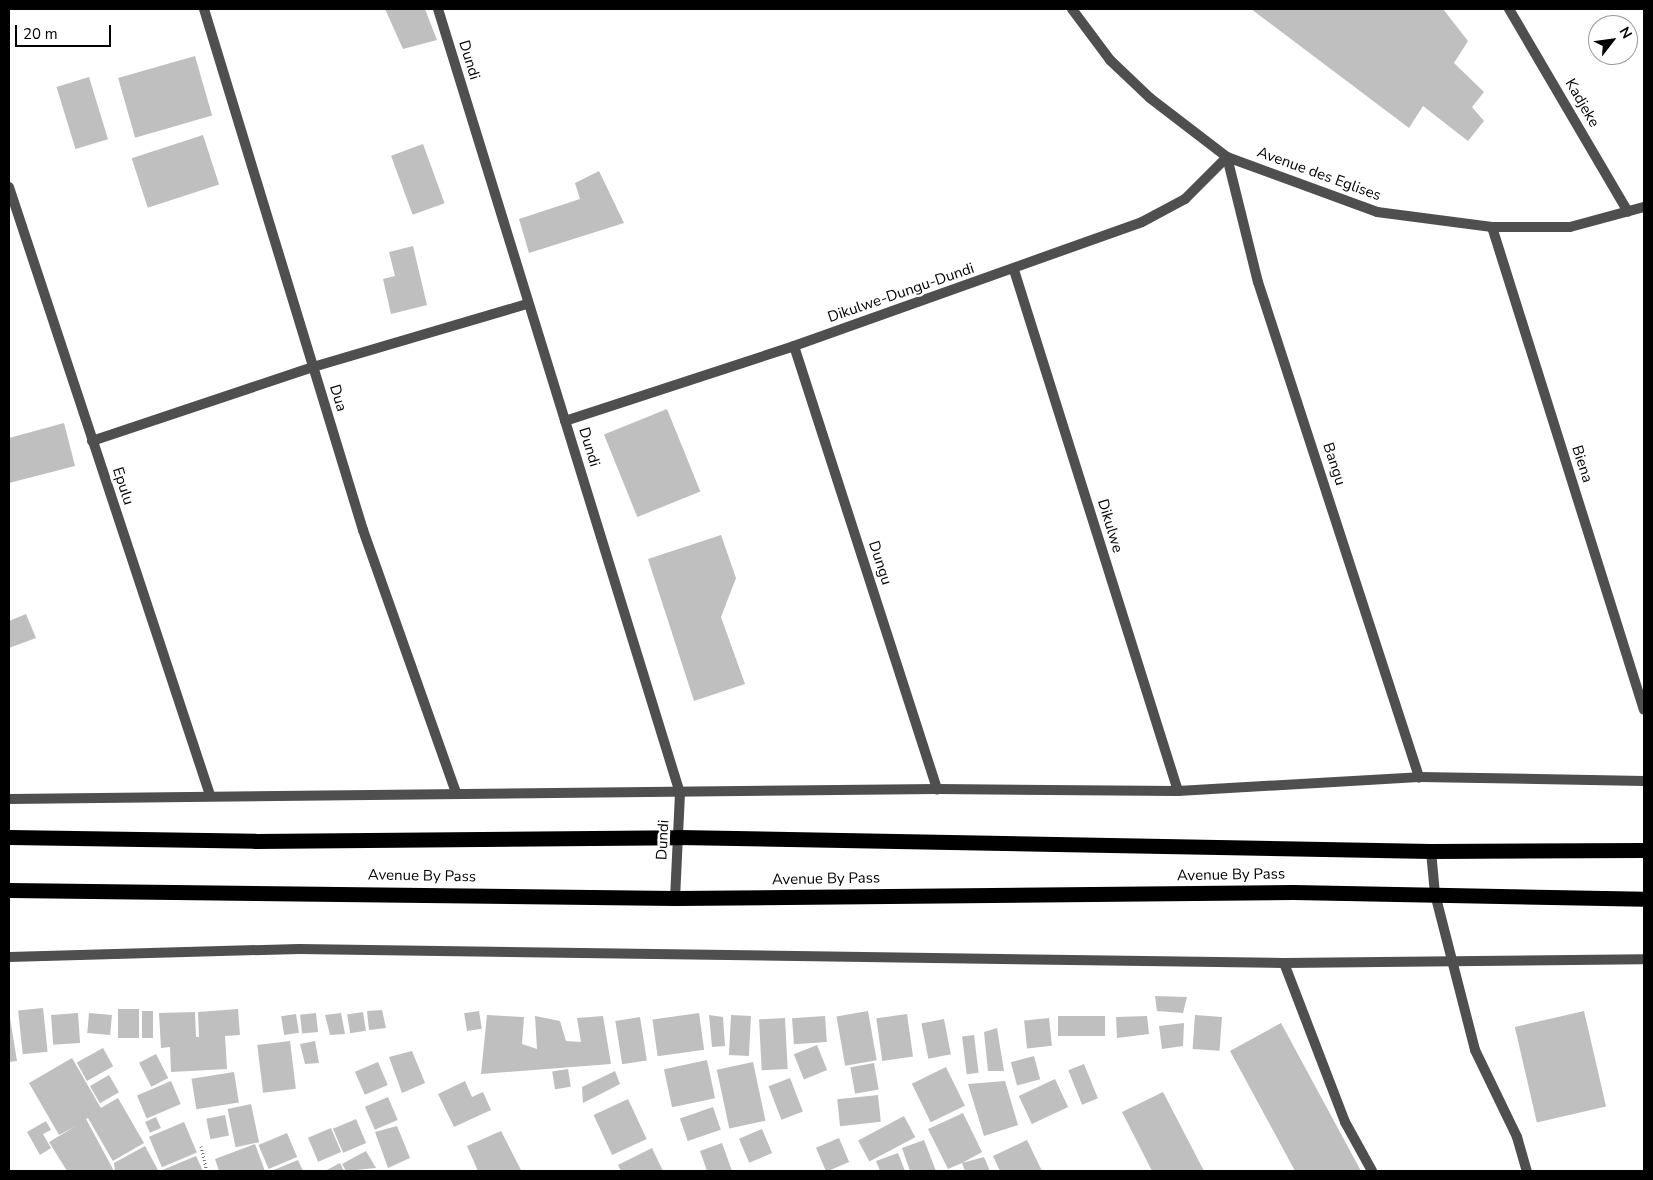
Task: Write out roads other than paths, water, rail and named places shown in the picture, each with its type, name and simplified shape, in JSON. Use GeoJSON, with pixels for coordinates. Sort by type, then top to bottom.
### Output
{"type":"FeatureCollection","features":[{"type":"Feature","properties":{"kind":"highway","name":"Avenue By Pass"},"geometry":{"type":"LineString","coordinates":[[9,837],[265,841],[678,837],[1431,851],[1644,850]]}},
{"type":"Feature","properties":{"kind":"highway","name":"Avenue By Pass"},"geometry":{"type":"LineString","coordinates":[[9,890],[675,898],[1435,894],[1644,899]]}},
{"type":"Feature","properties":{"kind":"street","name":"Dua"},"geometry":{"type":"LineString","coordinates":[[204,9],[363,530],[456,793]]}},
{"type":"Feature","properties":{"kind":"street","name":"Dundi"},"geometry":{"type":"LineString","coordinates":[[438,9],[527,304],[680,793],[675,898]]}},
{"type":"Feature","properties":{"kind":"street","name":"Avenue des Eglises"},"geometry":{"type":"LineString","coordinates":[[1072,9],[1110,60],[1150,98],[1228,157],[1376,212],[1492,227],[1570,227],[1644,206]]}},
{"type":"Feature","properties":{"kind":"street","name":"Kadjeke"},"geometry":{"type":"LineString","coordinates":[[1509,9],[1628,212]]}},
{"type":"Feature","properties":{"kind":"street","name":"Dikulwe-Dungu-Dundi"},"geometry":{"type":"LineString","coordinates":[[565,421],[794,346],[1014,270],[1142,222],[1185,199],[1228,157]]}},
{"type":"Feature","properties":{"kind":"street","name":"Bangu"},"geometry":{"type":"LineString","coordinates":[[1228,157],[1258,282],[1419,777]]}},
{"type":"Feature","properties":{"kind":"street","name":"Epulu"},"geometry":{"type":"LineString","coordinates":[[9,187],[210,795]]}},
{"type":"Feature","properties":{"kind":"street","name":"Biena"},"geometry":{"type":"LineString","coordinates":[[1492,227],[1644,710]]}},
{"type":"Feature","properties":{"kind":"street","name":"Dikulwe"},"geometry":{"type":"LineString","coordinates":[[1014,270],[1178,791]]}},
{"type":"Feature","properties":{"kind":"street"},"geometry":{"type":"LineString","coordinates":[[92,441],[313,367],[527,304]]}},
{"type":"Feature","properties":{"kind":"street","name":"Dungu"},"geometry":{"type":"LineString","coordinates":[[794,346],[936,789]]}},
{"type":"Feature","properties":{"kind":"street"},"geometry":{"type":"LineString","coordinates":[[9,799],[210,795],[680,793],[936,789],[1178,791],[1419,777],[1644,781]]}},
{"type":"Feature","properties":{"kind":"street"},"geometry":{"type":"LineString","coordinates":[[1431,851],[1435,894],[1450,962],[1475,1050],[1516,1137],[1527,1171]]}},
{"type":"Feature","properties":{"kind":"street"},"geometry":{"type":"LineString","coordinates":[[9,957],[299,949],[1284,963],[1644,959]]}},
{"type":"Feature","properties":{"kind":"street"},"geometry":{"type":"LineString","coordinates":[[1284,963],[1345,1122],[1372,1171]]}}]}
